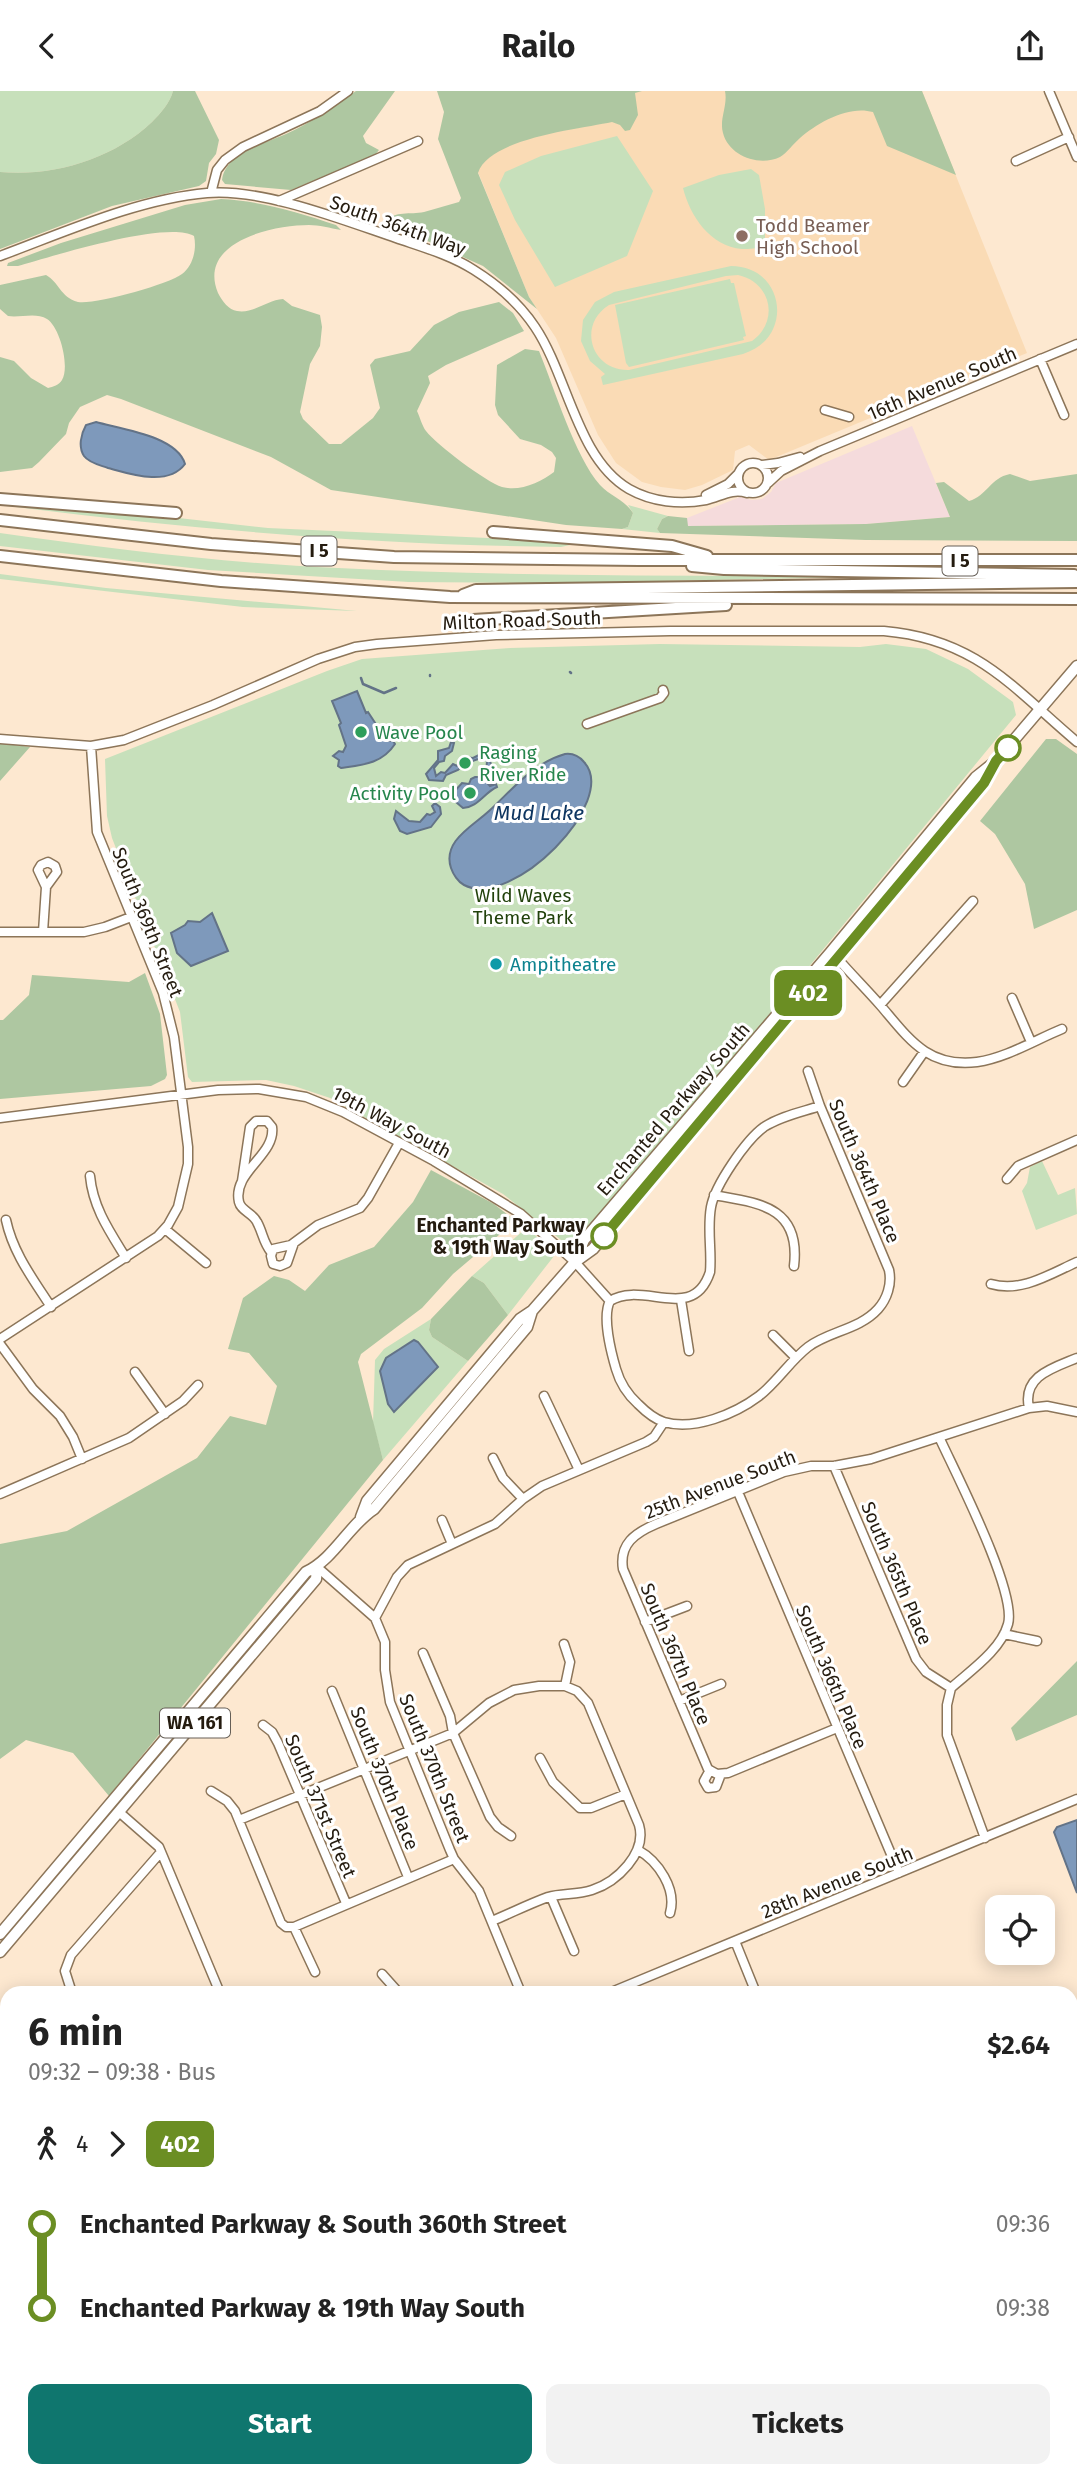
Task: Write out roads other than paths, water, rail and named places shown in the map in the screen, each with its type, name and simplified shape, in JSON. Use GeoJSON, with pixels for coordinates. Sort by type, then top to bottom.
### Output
{"type":"FeatureCollection","features":[{"type":"Feature","properties":{"kind":"highway"},"geometry":{"type":"LineString","coordinates":[[0,499],[176,513]]}},
{"type":"Feature","properties":{"kind":"highway","name":"I 5"},"geometry":{"type":"LineString","coordinates":[[0,520],[211,544],[394,557],[639,561],[1077,560]]}},
{"type":"Feature","properties":{"kind":"highway"},"geometry":{"type":"LineString","coordinates":[[493,532],[672,546],[720,560]]}},
{"type":"Feature","properties":{"kind":"highway","name":"I 5"},"geometry":{"type":"LineString","coordinates":[[0,557],[221,581],[457,597],[1077,599]]}},
{"type":"Feature","properties":{"kind":"highway","name":"I 5"},"geometry":{"type":"LineString","coordinates":[[639,561],[724,569],[1077,575]]}},
{"type":"Feature","properties":{"kind":"highway","name":"I 5"},"geometry":{"type":"LineString","coordinates":[[457,597],[476,590],[489,589],[1077,582]]}},
{"type":"Feature","properties":{"kind":"highway"},"geometry":{"type":"LineString","coordinates":[[473,620],[831,598]]}},
{"type":"Feature","properties":{"kind":"main road","name":"Enchanted Parkway South"},"geometry":{"type":"LineString","coordinates":[[575,1262],[584,1240],[976,777],[996,761],[1077,666]]}},
{"type":"Feature","properties":{"kind":"main road","name":"Enchanted Parkway South"},"geometry":{"type":"LineString","coordinates":[[0,1934],[306,1572],[317,1567],[361,1517],[374,1509],[527,1327],[532,1311],[575,1262],[593,1249],[838,959],[984,783],[996,761]]}},
{"type":"Feature","properties":{"kind":"main road"},"geometry":{"type":"LineString","coordinates":[[838,959],[836,953],[839,947],[860,922],[860,916]]}},
{"type":"Feature","properties":{"kind":"main road","name":"Enchanted Parkway South"},"geometry":{"type":"LineString","coordinates":[[0,1952],[316,1580],[317,1567]]}},
{"type":"Feature","properties":{"kind":"main road"},"geometry":{"type":"LineString","coordinates":[[55,1868],[65,1875]]}},
{"type":"Feature","properties":{"kind":"street"},"geometry":{"type":"LineString","coordinates":[[211,193],[220,165],[243,147],[309,117],[348,91]]}},
{"type":"Feature","properties":{"kind":"street"},"geometry":{"type":"LineString","coordinates":[[1049,91],[1077,157]]}},
{"type":"Feature","properties":{"kind":"street"},"geometry":{"type":"LineString","coordinates":[[1016,160],[1069,137]]}},
{"type":"Feature","properties":{"kind":"street"},"geometry":{"type":"LineString","coordinates":[[279,201],[418,141]]}},
{"type":"Feature","properties":{"kind":"street","name":"South 364th Way"},"geometry":{"type":"LineString","coordinates":[[0,256],[115,215],[164,201],[211,193],[233,193],[279,201],[421,247],[472,268],[514,301],[536,328],[552,356],[594,456],[611,476],[630,489],[677,503],[708,500],[732,492],[747,493]]}},
{"type":"Feature","properties":{"kind":"street","name":"16th Avenue South"},"geometry":{"type":"LineString","coordinates":[[768,483],[781,471],[820,451],[1077,344]]}},
{"type":"Feature","properties":{"kind":"street"},"geometry":{"type":"LineString","coordinates":[[1040,359],[1064,415]]}},
{"type":"Feature","properties":{"kind":"street"},"geometry":{"type":"LineString","coordinates":[[825,410],[849,417]]}},
{"type":"Feature","properties":{"kind":"street","name":"16th Avenue South"},"geometry":{"type":"LineString","coordinates":[[761,465],[820,451]]}},
{"type":"Feature","properties":{"kind":"street"},"geometry":{"type":"LineString","coordinates":[[691,502],[722,488],[749,463],[761,465],[768,474],[768,483],[760,493],[747,493],[739,485],[738,474]]}},
{"type":"Feature","properties":{"kind":"street","name":"Milton Road South"},"geometry":{"type":"LineString","coordinates":[[0,739],[91,747],[124,740],[318,659],[355,647],[496,635],[670,631],[884,631],[914,634],[974,656],[997,672],[1077,742]]}},
{"type":"Feature","properties":{"kind":"street"},"geometry":{"type":"LineString","coordinates":[[587,724],[660,698],[664,694],[663,690]]}},
{"type":"Feature","properties":{"kind":"street","name":"South 369th Street"},"geometry":{"type":"LineString","coordinates":[[91,747],[97,832],[163,993],[174,1037],[188,1147],[187,1175],[178,1207],[165,1229]]}},
{"type":"Feature","properties":{"kind":"street"},"geometry":{"type":"LineString","coordinates":[[44,932],[46,887]]}},
{"type":"Feature","properties":{"kind":"street"},"geometry":{"type":"LineString","coordinates":[[880,1005],[973,901]]}},
{"type":"Feature","properties":{"kind":"street"},"geometry":{"type":"LineString","coordinates":[[0,932],[84,932],[131,917]]}},
{"type":"Feature","properties":{"kind":"street"},"geometry":{"type":"LineString","coordinates":[[838,959],[907,1038],[924,1052],[946,1060],[976,1062],[1062,1029]]}},
{"type":"Feature","properties":{"kind":"street"},"geometry":{"type":"LineString","coordinates":[[1012,998],[1031,1042]]}},
{"type":"Feature","properties":{"kind":"street"},"geometry":{"type":"LineString","coordinates":[[903,1082],[924,1052]]}},
{"type":"Feature","properties":{"kind":"street","name":"South 364th Place"},"geometry":{"type":"LineString","coordinates":[[796,1358],[816,1342],[870,1317],[882,1303],[890,1285],[886,1261],[820,1106],[808,1070]]}},
{"type":"Feature","properties":{"kind":"street","name":"19th Way South"},"geometry":{"type":"LineString","coordinates":[[0,1118],[246,1089],[294,1094],[344,1112],[434,1161],[521,1214],[575,1262]]}},
{"type":"Feature","properties":{"kind":"street"},"geometry":{"type":"LineString","coordinates":[[773,1335],[796,1358],[764,1391],[743,1405],[698,1423],[664,1422],[632,1399],[619,1378],[607,1308],[610,1301],[618,1297],[681,1300],[698,1292],[708,1278],[710,1266],[710,1210],[714,1195],[728,1169],[760,1131],[782,1118],[820,1106]]}},
{"type":"Feature","properties":{"kind":"street"},"geometry":{"type":"LineString","coordinates":[[242,1181],[272,1137],[272,1127],[267,1121],[259,1120],[250,1126],[242,1181],[239,1204],[256,1218],[263,1240],[271,1252],[273,1264],[283,1266],[289,1260],[294,1243]]}},
{"type":"Feature","properties":{"kind":"street"},"geometry":{"type":"LineString","coordinates":[[1007,1179],[1018,1166],[1077,1140]]}},
{"type":"Feature","properties":{"kind":"street"},"geometry":{"type":"LineString","coordinates":[[271,1252],[294,1243],[318,1224],[362,1206],[399,1143]]}},
{"type":"Feature","properties":{"kind":"street"},"geometry":{"type":"LineString","coordinates":[[90,1176],[97,1209],[126,1258]]}},
{"type":"Feature","properties":{"kind":"street"},"geometry":{"type":"LineString","coordinates":[[714,1195],[756,1203],[775,1211],[792,1237],[795,1249],[794,1266]]}},
{"type":"Feature","properties":{"kind":"street"},"geometry":{"type":"LineString","coordinates":[[6,1220],[14,1247],[51,1307]]}},
{"type":"Feature","properties":{"kind":"street"},"geometry":{"type":"LineString","coordinates":[[0,1339],[154,1240],[165,1229],[206,1263]]}},
{"type":"Feature","properties":{"kind":"street"},"geometry":{"type":"LineString","coordinates":[[575,1262],[610,1301]]}},
{"type":"Feature","properties":{"kind":"street"},"geometry":{"type":"LineString","coordinates":[[992,1284],[1020,1286],[1077,1262]]}},
{"type":"Feature","properties":{"kind":"street"},"geometry":{"type":"LineString","coordinates":[[681,1300],[689,1351]]}},
{"type":"Feature","properties":{"kind":"street"},"geometry":{"type":"LineString","coordinates":[[0,1345],[30,1385],[61,1416],[82,1459]]}},
{"type":"Feature","properties":{"kind":"street"},"geometry":{"type":"LineString","coordinates":[[1077,1358],[1036,1377],[1028,1391],[1028,1408],[1047,1406],[1077,1412]]}},
{"type":"Feature","properties":{"kind":"street"},"geometry":{"type":"LineString","coordinates":[[135,1372],[165,1414]]}},
{"type":"Feature","properties":{"kind":"street"},"geometry":{"type":"LineString","coordinates":[[0,1494],[129,1439],[190,1395],[198,1385]]}},
{"type":"Feature","properties":{"kind":"street"},"geometry":{"type":"LineString","coordinates":[[544,1396],[579,1470]]}},
{"type":"Feature","properties":{"kind":"street","name":"25th Avenue South"},"geometry":{"type":"LineString","coordinates":[[628,1541],[645,1529],[792,1470],[872,1459],[940,1439],[1028,1408]]}},
{"type":"Feature","properties":{"kind":"street"},"geometry":{"type":"LineString","coordinates":[[317,1567],[375,1618],[401,1570],[419,1558],[495,1524],[542,1486],[646,1442],[654,1437],[664,1422]]}},
{"type":"Feature","properties":{"kind":"street"},"geometry":{"type":"LineString","coordinates":[[940,1439],[1006,1589],[1010,1611],[1004,1634],[951,1688],[946,1713],[947,1735],[985,1837]]}},
{"type":"Feature","properties":{"kind":"street"},"geometry":{"type":"LineString","coordinates":[[493,1458],[503,1478],[523,1499]]}},
{"type":"Feature","properties":{"kind":"street","name":"South 365th Place"},"geometry":{"type":"LineString","coordinates":[[835,1466],[916,1659],[926,1672],[951,1688]]}},
{"type":"Feature","properties":{"kind":"street","name":"South 366th Place"},"geometry":{"type":"LineString","coordinates":[[738,1492],[899,1873]]}},
{"type":"Feature","properties":{"kind":"street"},"geometry":{"type":"LineString","coordinates":[[442,1520],[452,1544]]}},
{"type":"Feature","properties":{"kind":"street","name":"South 367th Place"},"geometry":{"type":"LineString","coordinates":[[628,1541],[622,1554],[623,1569],[705,1763],[716,1773],[837,1728]]}},
{"type":"Feature","properties":{"kind":"street"},"geometry":{"type":"LineString","coordinates":[[645,1622],[687,1606]]}},
{"type":"Feature","properties":{"kind":"street","name":"South 370th Street"},"geometry":{"type":"LineString","coordinates":[[375,1618],[386,1646],[385,1670],[390,1702],[409,1751],[454,1859],[473,1880],[518,1986]]}},
{"type":"Feature","properties":{"kind":"street"},"geometry":{"type":"LineString","coordinates":[[1004,1634],[1037,1641]]}},
{"type":"Feature","properties":{"kind":"street"},"geometry":{"type":"LineString","coordinates":[[564,1644],[570,1662],[565,1686]]}},
{"type":"Feature","properties":{"kind":"street"},"geometry":{"type":"LineString","coordinates":[[424,1653],[450,1716],[453,1733],[490,1817],[498,1828],[511,1836]]}},
{"type":"Feature","properties":{"kind":"street"},"geometry":{"type":"LineString","coordinates":[[679,1701],[721,1684]]}},
{"type":"Feature","properties":{"kind":"street"},"geometry":{"type":"LineString","coordinates":[[239,1820],[453,1733],[489,1703],[510,1692],[530,1687],[565,1686],[579,1693],[588,1703],[641,1831],[638,1850],[618,1875],[602,1886],[590,1891],[551,1896],[492,1921]]}},
{"type":"Feature","properties":{"kind":"street","name":"South 370th Place"},"geometry":{"type":"LineString","coordinates":[[332,1691],[408,1877]]}},
{"type":"Feature","properties":{"kind":"street","name":"South 371st Street"},"geometry":{"type":"LineString","coordinates":[[263,1725],[274,1736],[346,1903]]}},
{"type":"Feature","properties":{"kind":"street"},"geometry":{"type":"LineString","coordinates":[[540,1758],[553,1782],[580,1808],[593,1807],[626,1794]]}},
{"type":"Feature","properties":{"kind":"street"},"geometry":{"type":"LineString","coordinates":[[211,1791],[229,1804],[239,1820],[281,1923],[286,1927],[295,1927],[454,1859]]}},
{"type":"Feature","properties":{"kind":"street","name":"28th Avenue South"},"geometry":{"type":"LineString","coordinates":[[626,1986],[1077,1800]]}},
{"type":"Feature","properties":{"kind":"street"},"geometry":{"type":"LineString","coordinates":[[119,1812],[159,1847],[217,1986]]}},
{"type":"Feature","properties":{"kind":"street"},"geometry":{"type":"LineString","coordinates":[[638,1850],[652,1860],[662,1874],[672,1899],[670,1913]]}},
{"type":"Feature","properties":{"kind":"street"},"geometry":{"type":"LineString","coordinates":[[70,1986],[65,1972],[71,1955],[161,1852]]}},
{"type":"Feature","properties":{"kind":"street"},"geometry":{"type":"LineString","coordinates":[[551,1896],[574,1951]]}},
{"type":"Feature","properties":{"kind":"street"},"geometry":{"type":"LineString","coordinates":[[295,1927],[315,1972]]}},
{"type":"Feature","properties":{"kind":"street"},"geometry":{"type":"LineString","coordinates":[[735,1941],[754,1986]]}},
{"type":"Feature","properties":{"kind":"street"},"geometry":{"type":"LineString","coordinates":[[382,1974],[393,1986]]}},
{"type":"Feature","properties":{"kind":"water"},"geometry":{"type":"Polygon","coordinates":[[[96,422],[160,440],[180,454],[185,464],[169,475],[148,477],[92,462],[82,452],[81,440],[86,425],[96,422]]]}},
{"type":"Feature","properties":{"kind":"water","name":"Wave Pool"},"geometry":{"type":"Polygon","coordinates":[[[357,691],[366,713],[368,712],[387,741],[393,741],[395,744],[378,760],[341,768],[338,766],[339,760],[333,756],[339,751],[343,752],[346,746],[332,701],[357,691]]]}},
{"type":"Feature","properties":{"kind":"water","name":"Raging River Ride"},"geometry":{"type":"Polygon","coordinates":[[[451,742],[454,743],[452,751],[434,768],[436,776],[441,772],[445,773],[453,764],[457,766],[463,757],[473,758],[487,751],[496,781],[491,784],[486,778],[487,760],[481,758],[464,764],[446,775],[443,781],[429,780],[426,774],[438,760],[438,751],[449,748],[451,742]]]}},
{"type":"Feature","properties":{"kind":"water","name":"Mud Lake"},"geometry":{"type":"Polygon","coordinates":[[[565,754],[578,757],[584,762],[591,780],[587,801],[575,825],[556,847],[533,867],[508,882],[484,888],[462,884],[453,873],[449,858],[455,842],[533,770],[565,754]]]}},
{"type":"Feature","properties":{"kind":"water","name":"Activity Pool"},"geometry":{"type":"Polygon","coordinates":[[[475,777],[482,777],[490,786],[496,784],[497,787],[473,805],[463,808],[451,798],[452,794],[462,783],[469,784],[475,777]]]}},
{"type":"Feature","properties":{"kind":"water"},"geometry":{"type":"Polygon","coordinates":[[[435,803],[440,807],[441,814],[431,827],[407,834],[400,831],[394,819],[396,811],[409,821],[420,822],[427,814],[435,812],[432,806],[435,803]]]}},
{"type":"Feature","properties":{"kind":"water"},"geometry":{"type":"Polygon","coordinates":[[[212,913],[228,951],[191,966],[177,953],[171,933],[188,921],[200,922],[212,913]]]}},
{"type":"Feature","properties":{"kind":"water"},"geometry":{"type":"Polygon","coordinates":[[[414,1340],[438,1367],[394,1412],[388,1404],[380,1371],[386,1358],[414,1340]]]}},
{"type":"Feature","properties":{"kind":"water"},"geometry":{"type":"Polygon","coordinates":[[[1077,1820],[1077,1893],[1054,1832],[1057,1827],[1077,1820]]]}},
{"type":"Feature","properties":{"kind":"waterway"},"geometry":{"type":"LineString","coordinates":[[361,678],[363,684],[384,693],[396,688]]}},
{"type":"Feature","properties":{"kind":"place","name":"Todd Beamer High School"},"geometry":{"type":"Point","coordinates":[742,236]}},
{"type":"Feature","properties":{"kind":"place","name":"Wave Pool"},"geometry":{"type":"Point","coordinates":[361,732]}},
{"type":"Feature","properties":{"kind":"place","name":"Raging River Ride"},"geometry":{"type":"Point","coordinates":[465,763]}},
{"type":"Feature","properties":{"kind":"place","name":"Activity Pool"},"geometry":{"type":"Point","coordinates":[470,793]}},
{"type":"Feature","properties":{"kind":"place","name":"Ampitheatre"},"geometry":{"type":"Point","coordinates":[496,964]}},
{"type":"Feature","properties":{"kind":"place","name":"Enchanted Parkway & 19th Way South"},"geometry":{"type":"Point","coordinates":[604,1236]}},
{"type":"Feature","properties":{"kind":"park label","name":"Wild Waves Theme Park"},"geometry":{"type":"Point","coordinates":[523,906]}}]}
